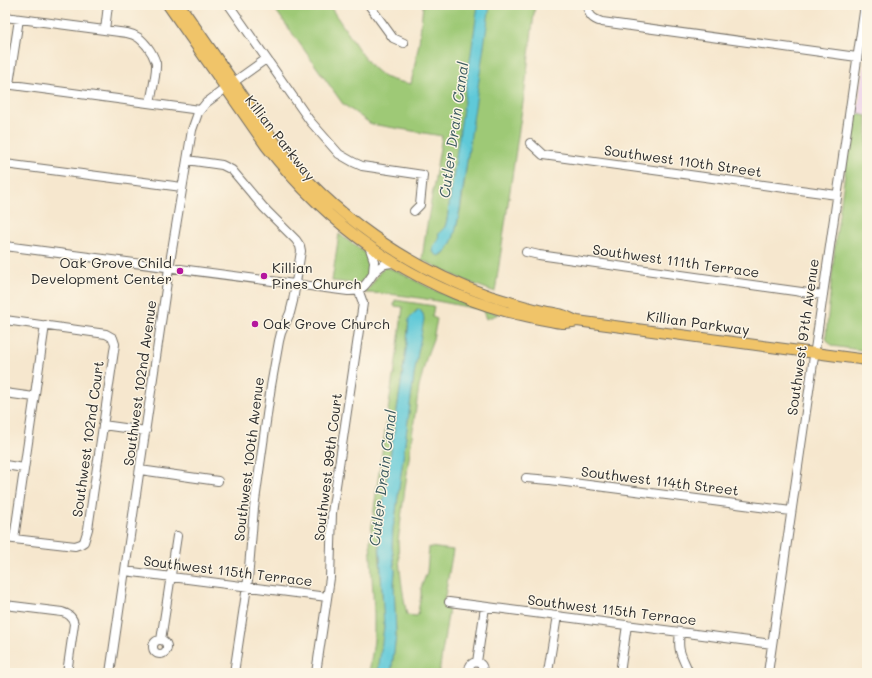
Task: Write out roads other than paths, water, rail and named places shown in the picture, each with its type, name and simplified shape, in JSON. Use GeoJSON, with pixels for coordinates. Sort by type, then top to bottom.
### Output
{"type":"FeatureCollection","features":[{"type":"Feature","properties":{"kind":"main road","name":"Killian Parkway"},"geometry":{"type":"LineString","coordinates":[[168,5],[266,146],[292,178],[319,206],[338,223],[369,246],[396,263],[444,289],[495,308],[550,321],[562,323],[577,321],[867,360]]}},
{"type":"Feature","properties":{"kind":"main road","name":"Killian Parkway"},"geometry":{"type":"LineString","coordinates":[[180,5],[277,145],[300,172],[342,213],[378,240],[439,275],[505,301],[563,315],[577,321]]}},
{"type":"Feature","properties":{"kind":"street"},"geometry":{"type":"LineString","coordinates":[[105,30],[108,5]]}},
{"type":"Feature","properties":{"kind":"street"},"geometry":{"type":"LineString","coordinates":[[229,5],[310,121],[339,154],[348,160],[368,167],[424,174],[420,205],[414,211]]}},
{"type":"Feature","properties":{"kind":"street"},"geometry":{"type":"LineString","coordinates":[[369,5],[393,38],[404,43]]}},
{"type":"Feature","properties":{"kind":"street"},"geometry":{"type":"LineString","coordinates":[[588,5],[590,15],[595,20],[602,22],[857,57]]}},
{"type":"Feature","properties":{"kind":"street","name":"Southwest 97th Avenue"},"geometry":{"type":"LineString","coordinates":[[768,673],[865,5]]}},
{"type":"Feature","properties":{"kind":"street"},"geometry":{"type":"LineString","coordinates":[[5,17],[127,33],[140,38],[153,56],[156,64],[150,103]]}},
{"type":"Feature","properties":{"kind":"street"},"geometry":{"type":"LineString","coordinates":[[18,19],[7,84],[200,110]]}},
{"type":"Feature","properties":{"kind":"street","name":"Southwest 102nd Avenue"},"geometry":{"type":"LineString","coordinates":[[110,673],[182,188],[192,130],[200,110],[206,103],[266,59]]}},
{"type":"Feature","properties":{"kind":"street","name":"Southwest 110th Street"},"geometry":{"type":"LineString","coordinates":[[530,143],[542,155],[837,195]]}},
{"type":"Feature","properties":{"kind":"street","name":"Southwest 100th Avenue"},"geometry":{"type":"LineString","coordinates":[[187,160],[222,166],[232,170],[264,208],[296,240],[301,251],[291,310],[281,333],[278,345],[254,508],[247,586],[234,673]]}},
{"type":"Feature","properties":{"kind":"street"},"geometry":{"type":"LineString","coordinates":[[5,164],[182,188]]}},
{"type":"Feature","properties":{"kind":"street"},"geometry":{"type":"LineString","coordinates":[[5,246],[348,291],[358,289],[366,284],[379,267],[396,263]]}},
{"type":"Feature","properties":{"kind":"street"},"geometry":{"type":"LineString","coordinates":[[369,246],[374,261],[373,273]]}},
{"type":"Feature","properties":{"kind":"street","name":"Southwest 111th Terrace"},"geometry":{"type":"LineString","coordinates":[[526,252],[823,295]]}},
{"type":"Feature","properties":{"kind":"street","name":"Southwest 99th Court"},"geometry":{"type":"LineString","coordinates":[[316,673],[330,578],[332,518],[362,310],[362,299],[358,289]]}},
{"type":"Feature","properties":{"kind":"street"},"geometry":{"type":"LineString","coordinates":[[5,320],[45,326],[24,468],[9,538]]}},
{"type":"Feature","properties":{"kind":"street","name":"Southwest 102nd Court"},"geometry":{"type":"LineString","coordinates":[[9,538],[76,546],[84,542],[88,529],[115,344],[113,338],[106,334],[45,326]]}},
{"type":"Feature","properties":{"kind":"street"},"geometry":{"type":"LineString","coordinates":[[5,393],[34,397]]}},
{"type":"Feature","properties":{"kind":"street"},"geometry":{"type":"LineString","coordinates":[[103,425],[146,431]]}},
{"type":"Feature","properties":{"kind":"street"},"geometry":{"type":"LineString","coordinates":[[5,465],[24,468]]}},
{"type":"Feature","properties":{"kind":"street"},"geometry":{"type":"LineString","coordinates":[[140,470],[218,481]]}},
{"type":"Feature","properties":{"kind":"street","name":"Southwest 114th Street"},"geometry":{"type":"LineString","coordinates":[[526,478],[791,511]]}},
{"type":"Feature","properties":{"kind":"street"},"geometry":{"type":"LineString","coordinates":[[161,640],[177,536]]}},
{"type":"Feature","properties":{"kind":"street","name":"Southwest 115th Terrace"},"geometry":{"type":"LineString","coordinates":[[125,571],[327,597]]}},
{"type":"Feature","properties":{"kind":"street","name":"Southwest 115th Terrace"},"geometry":{"type":"LineString","coordinates":[[448,602],[772,644]]}},
{"type":"Feature","properties":{"kind":"street"},"geometry":{"type":"LineString","coordinates":[[5,605],[62,612],[71,617],[74,624],[67,673]]}},
{"type":"Feature","properties":{"kind":"street"},"geometry":{"type":"LineString","coordinates":[[477,662],[485,607]]}},
{"type":"Feature","properties":{"kind":"street"},"geometry":{"type":"LineString","coordinates":[[548,673],[557,616]]}},
{"type":"Feature","properties":{"kind":"street"},"geometry":{"type":"LineString","coordinates":[[620,673],[627,625]]}},
{"type":"Feature","properties":{"kind":"street"},"geometry":{"type":"LineString","coordinates":[[680,632],[678,642],[680,652],[689,673]]}},
{"type":"Feature","properties":{"kind":"street"},"geometry":{"type":"LineString","coordinates":[[470,673],[470,665],[477,662]]}},
{"type":"Feature","properties":{"kind":"street"},"geometry":{"type":"LineString","coordinates":[[477,662],[482,666],[482,673]]}},
{"type":"Feature","properties":{"kind":"water"},"geometry":{"type":"Polygon","coordinates":[[[478,5],[490,5],[460,209],[456,229],[451,243],[448,249],[438,256],[433,252],[434,245],[438,241],[439,233],[445,227],[447,220],[478,5]]]}},
{"type":"Feature","properties":{"kind":"water"},"geometry":{"type":"Polygon","coordinates":[[[419,309],[423,314],[424,319],[414,375],[393,527],[392,547],[395,571],[396,636],[391,673],[378,673],[384,627],[379,535],[407,343],[409,319],[419,309]]]}},
{"type":"Feature","properties":{"kind":"place","name":"Oak Grove Child Development Center"},"geometry":{"type":"Point","coordinates":[180,271]}},
{"type":"Feature","properties":{"kind":"place","name":"Killian Pines Church"},"geometry":{"type":"Point","coordinates":[264,276]}},
{"type":"Feature","properties":{"kind":"place","name":"Oak Grove Church"},"geometry":{"type":"Point","coordinates":[255,324]}},
{"type":"Feature","properties":{"kind":"water label","name":"Cutler Drain Canal"},"geometry":{"type":"Point","coordinates":[454,130]}},
{"type":"Feature","properties":{"kind":"water label","name":"Cutler Drain Canal"},"geometry":{"type":"Point","coordinates":[383,478]}}]}
